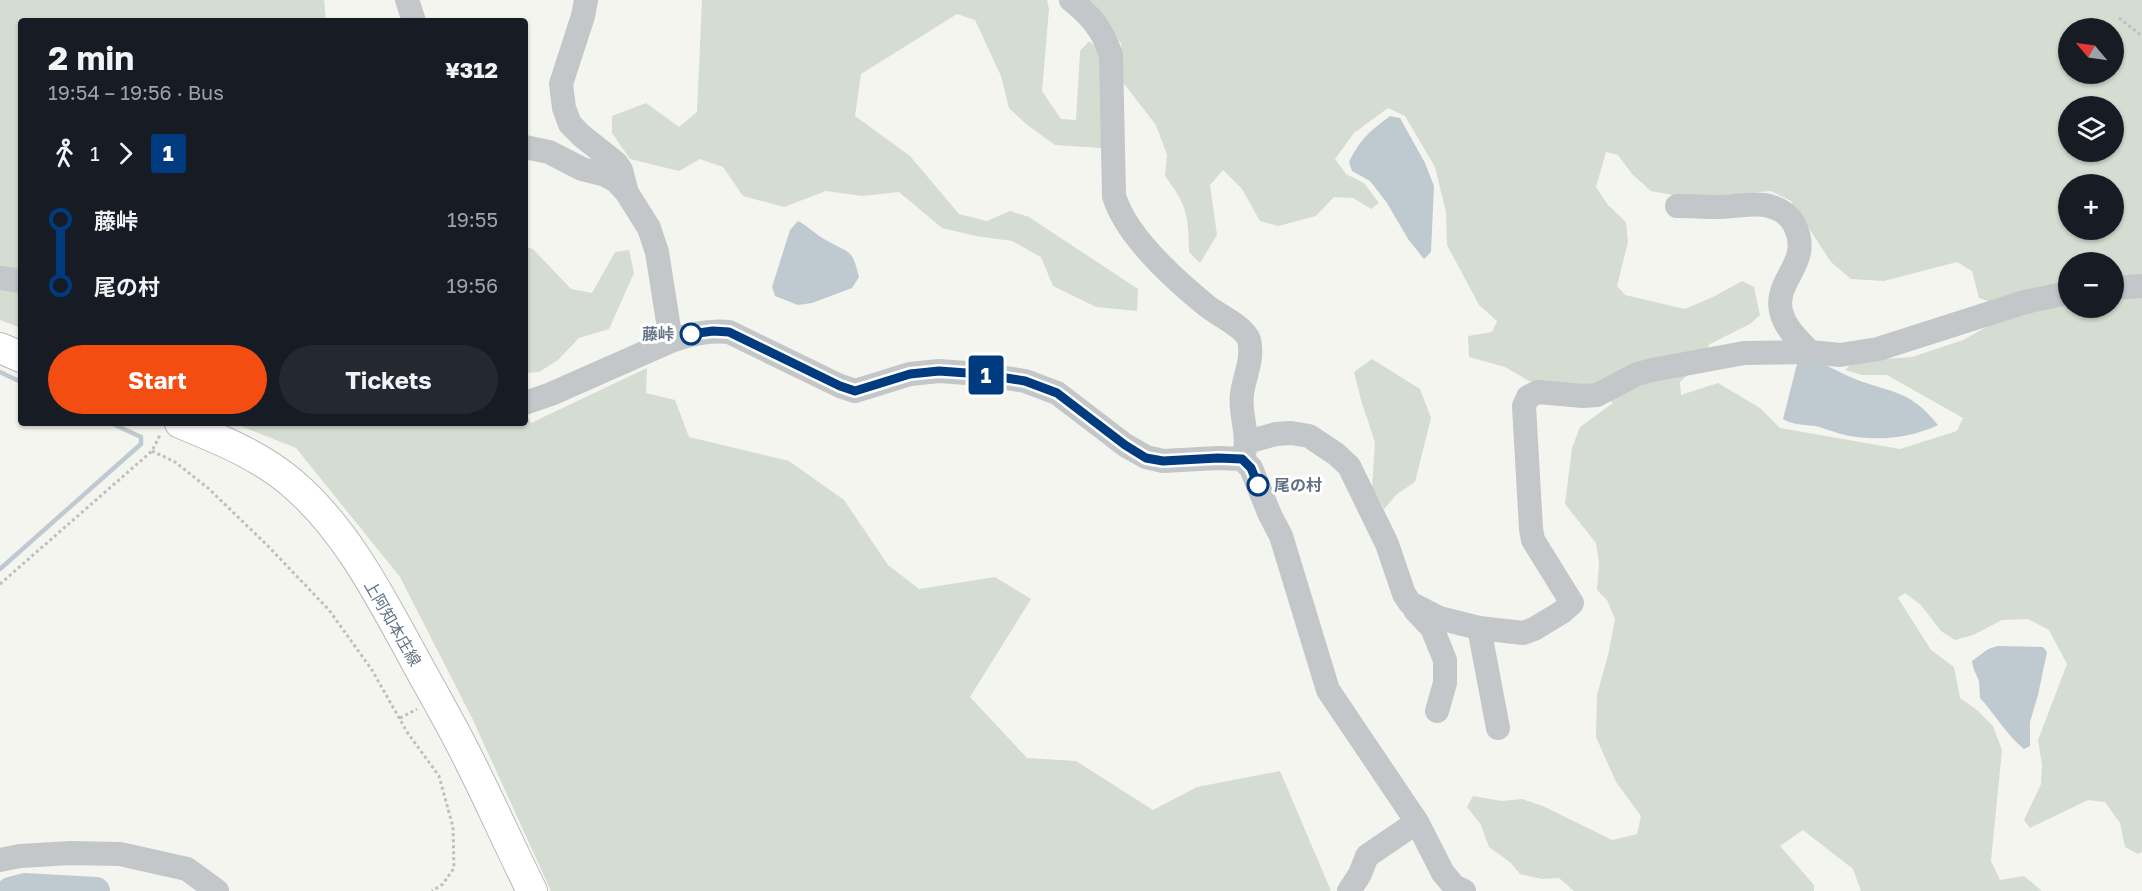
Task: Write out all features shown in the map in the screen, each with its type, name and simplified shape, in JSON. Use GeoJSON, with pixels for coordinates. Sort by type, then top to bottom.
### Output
{"type":"FeatureCollection","features":[{"type":"Feature","properties":{"kind":"main road"},"geometry":{"type":"LineString","coordinates":[[0,348],[18,356]]}},
{"type":"Feature","properties":{"kind":"main road","name":"上阿知本庄線"},"geometry":{"type":"LineString","coordinates":[[171,426],[221,440],[252,456],[284,477],[326,516],[349,546],[400,633],[470,763],[532,891]]}},
{"type":"Feature","properties":{"kind":"street"},"geometry":{"type":"LineString","coordinates":[[407,0],[413,18]]}},
{"type":"Feature","properties":{"kind":"street"},"geometry":{"type":"LineString","coordinates":[[586,0],[561,84],[564,108],[570,124],[616,163],[621,170],[627,193]]}},
{"type":"Feature","properties":{"kind":"street"},"geometry":{"type":"LineString","coordinates":[[1071,0],[1086,12],[1105,35],[1111,56],[1114,196],[1117,208],[1143,246],[1188,291],[1238,327],[1249,338],[1251,351],[1242,395],[1244,451],[1281,536],[1328,690],[1417,822],[1443,873],[1454,886],[1464,891]]}},
{"type":"Feature","properties":{"kind":"street"},"geometry":{"type":"LineString","coordinates":[[528,148],[549,152],[582,169],[605,175],[616,181],[627,193],[649,228],[657,252],[670,341]]}},
{"type":"Feature","properties":{"kind":"street"},"geometry":{"type":"LineString","coordinates":[[1677,206],[1768,205],[1790,215],[1797,230],[1800,248],[1795,267],[1781,292],[1781,311],[1788,329],[1810,352]]}},
{"type":"Feature","properties":{"kind":"street"},"geometry":{"type":"LineString","coordinates":[[0,278],[18,281]]}},
{"type":"Feature","properties":{"kind":"street"},"geometry":{"type":"LineString","coordinates":[[2124,287],[2142,286]]}},
{"type":"Feature","properties":{"kind":"street"},"geometry":{"type":"LineString","coordinates":[[1410,603],[1439,618],[1508,633],[1523,633],[1534,629],[1572,603],[1533,540],[1531,529],[1524,406],[1528,397],[1538,392],[1597,395],[1637,374],[1744,353],[1810,352],[1840,355],[1878,350],[2025,302],[2058,295]]}},
{"type":"Feature","properties":{"kind":"street"},"geometry":{"type":"LineString","coordinates":[[528,402],[670,341],[691,334],[713,331],[729,332],[830,382],[855,391],[910,374],[939,371],[981,374],[1025,381],[1057,393],[1125,445],[1146,458],[1163,461],[1218,458],[1244,451],[1276,434],[1292,433],[1309,436],[1349,466],[1387,544],[1404,594],[1432,628],[1445,660],[1445,683],[1437,711]]}},
{"type":"Feature","properties":{"kind":"street"},"geometry":{"type":"LineString","coordinates":[[1479,628],[1498,728]]}},
{"type":"Feature","properties":{"kind":"street"},"geometry":{"type":"LineString","coordinates":[[1349,891],[1360,874],[1367,856],[1417,822]]}},
{"type":"Feature","properties":{"kind":"street"},"geometry":{"type":"LineString","coordinates":[[0,860],[20,856],[71,853],[120,854],[187,869],[217,891]]}},
{"type":"Feature","properties":{"kind":"path"},"geometry":{"type":"LineString","coordinates":[[2124,22],[2142,36]]}},
{"type":"Feature","properties":{"kind":"path"},"geometry":{"type":"LineString","coordinates":[[0,584],[152,451],[171,426]]}},
{"type":"Feature","properties":{"kind":"path"},"geometry":{"type":"LineString","coordinates":[[152,451],[175,462],[208,488],[267,545],[329,610],[372,670],[407,732],[439,776],[442,786],[453,827],[454,868],[443,884],[432,891]]}},
{"type":"Feature","properties":{"kind":"shaded area"},"geometry":{"type":"Polygon","coordinates":[[[0,0],[324,0],[326,18],[18,18],[18,327],[0,320],[0,0]]]}},
{"type":"Feature","properties":{"kind":"shaded area"},"geometry":{"type":"Polygon","coordinates":[[[702,0],[1047,0],[1049,9],[1042,91],[1061,119],[1076,120],[1080,51],[1089,41],[1101,52],[1105,123],[1101,148],[1055,145],[1026,124],[1009,108],[1001,76],[975,20],[957,14],[861,74],[855,116],[910,156],[959,214],[987,221],[1010,211],[1029,217],[1138,289],[1137,311],[1096,307],[1053,286],[1041,257],[1012,241],[942,228],[899,192],[863,196],[826,191],[784,207],[743,196],[723,167],[700,159],[679,171],[630,159],[612,133],[612,116],[646,103],[679,127],[697,112],[702,0]]]}},
{"type":"Feature","properties":{"kind":"shaded area"},"geometry":{"type":"Polygon","coordinates":[[[1081,0],[2142,0],[2142,852],[2138,854],[2125,847],[2120,823],[2105,802],[2088,800],[2030,828],[2024,820],[2041,784],[2042,765],[2038,740],[2067,664],[2049,630],[2028,619],[2002,620],[1973,635],[1955,640],[1941,631],[1921,605],[1905,593],[1898,598],[1931,650],[1954,667],[1960,698],[1977,710],[1993,726],[2002,750],[1991,861],[2000,880],[2024,876],[2042,891],[1861,891],[1853,869],[1803,830],[1780,846],[1814,885],[1814,891],[1574,891],[1559,878],[1542,879],[1520,874],[1511,863],[1489,847],[1481,825],[1467,807],[1473,796],[1502,801],[1522,799],[1543,806],[1612,840],[1637,834],[1641,816],[1616,782],[1596,737],[1597,695],[1615,619],[1607,600],[1597,590],[1599,563],[1596,543],[1565,504],[1572,448],[1580,427],[1613,403],[1595,391],[1571,390],[1529,381],[1505,367],[1469,357],[1468,336],[1492,332],[1497,321],[1479,305],[1447,245],[1446,212],[1435,167],[1405,116],[1388,108],[1354,133],[1335,159],[1346,174],[1364,183],[1379,203],[1371,209],[1353,198],[1334,197],[1316,216],[1278,226],[1260,221],[1242,189],[1223,170],[1210,185],[1217,235],[1200,263],[1189,252],[1185,212],[1165,176],[1167,155],[1156,125],[1121,80],[1121,43],[1081,0]],[[1606,152],[1596,187],[1608,205],[1626,222],[1628,242],[1617,286],[1625,295],[1685,309],[1742,281],[1754,287],[1760,315],[1750,324],[1710,344],[1693,370],[1680,382],[1681,395],[1718,383],[1760,408],[1780,428],[1900,449],[1957,431],[1963,418],[1887,375],[1862,375],[1845,370],[1854,361],[1912,357],[1963,340],[1999,320],[1994,303],[1979,298],[1972,271],[1957,262],[1884,281],[1851,279],[1831,262],[1791,201],[1771,191],[1690,198],[1651,191],[1632,174],[1618,155],[1606,152]]]}},
{"type":"Feature","properties":{"kind":"shaded area"},"geometry":{"type":"Polygon","coordinates":[[[1390,116],[1400,118],[1425,163],[1434,186],[1431,252],[1424,259],[1370,181],[1352,171],[1349,162],[1366,136],[1390,116]]]}},
{"type":"Feature","properties":{"kind":"shaded area"},"geometry":{"type":"Polygon","coordinates":[[[798,221],[852,256],[859,277],[852,288],[812,303],[798,305],[775,296],[772,287],[790,230],[798,221]]]}},
{"type":"Feature","properties":{"kind":"shaded area"},"geometry":{"type":"Polygon","coordinates":[[[528,248],[533,249],[571,289],[592,293],[615,252],[629,250],[634,273],[609,329],[579,338],[558,360],[539,372],[528,373],[528,248]]]}},
{"type":"Feature","properties":{"kind":"shaded area"},"geometry":{"type":"Polygon","coordinates":[[[1372,359],[1420,389],[1431,418],[1415,482],[1397,494],[1384,509],[1372,487],[1375,442],[1354,372],[1372,359]]]}},
{"type":"Feature","properties":{"kind":"shaded area"},"geometry":{"type":"Polygon","coordinates":[[[1815,359],[1862,382],[1906,397],[1927,412],[1938,425],[1903,436],[1865,438],[1796,424],[1783,419],[1798,360],[1815,359]]]}},
{"type":"Feature","properties":{"kind":"shaded area"},"geometry":{"type":"Polygon","coordinates":[[[647,368],[646,393],[675,400],[689,437],[789,461],[844,500],[888,565],[919,589],[995,577],[1031,599],[970,697],[1027,758],[1076,761],[1153,810],[1197,787],[1280,771],[1331,891],[551,891],[473,720],[400,577],[296,448],[241,426],[528,426],[528,417],[531,423],[647,368]]]}},
{"type":"Feature","properties":{"kind":"shaded area"},"geometry":{"type":"Polygon","coordinates":[[[1998,646],[2043,647],[2047,652],[2030,722],[2030,746],[2024,749],[2012,738],[1980,698],[1979,681],[1972,661],[1988,649],[1998,646]]]}},
{"type":"Feature","properties":{"kind":"waterway"},"geometry":{"type":"LineString","coordinates":[[0,372],[18,381]]}},
{"type":"Feature","properties":{"kind":"waterway"},"geometry":{"type":"LineString","coordinates":[[0,569],[141,444],[141,437],[117,426]]}},
{"type":"Feature","properties":{"kind":"waterway"},"geometry":{"type":"LineString","coordinates":[[10,891],[25,887],[96,891]]}},
{"type":"Feature","properties":{"kind":"bus line","name":"1"},"geometry":{"type":"LineString","coordinates":[[691,334],[713,331],[729,332],[800,368],[855,391],[869,389],[910,374],[939,371],[981,374],[1025,381],[1057,393],[1125,445],[1146,458],[1163,461],[1242,459],[1251,468],[1258,485]]}},
{"type":"Feature","properties":{"kind":"place","name":"藤峠"},"geometry":{"type":"Point","coordinates":[691,334]}},
{"type":"Feature","properties":{"kind":"place","name":"尾の村"},"geometry":{"type":"Point","coordinates":[1258,485]}}]}
